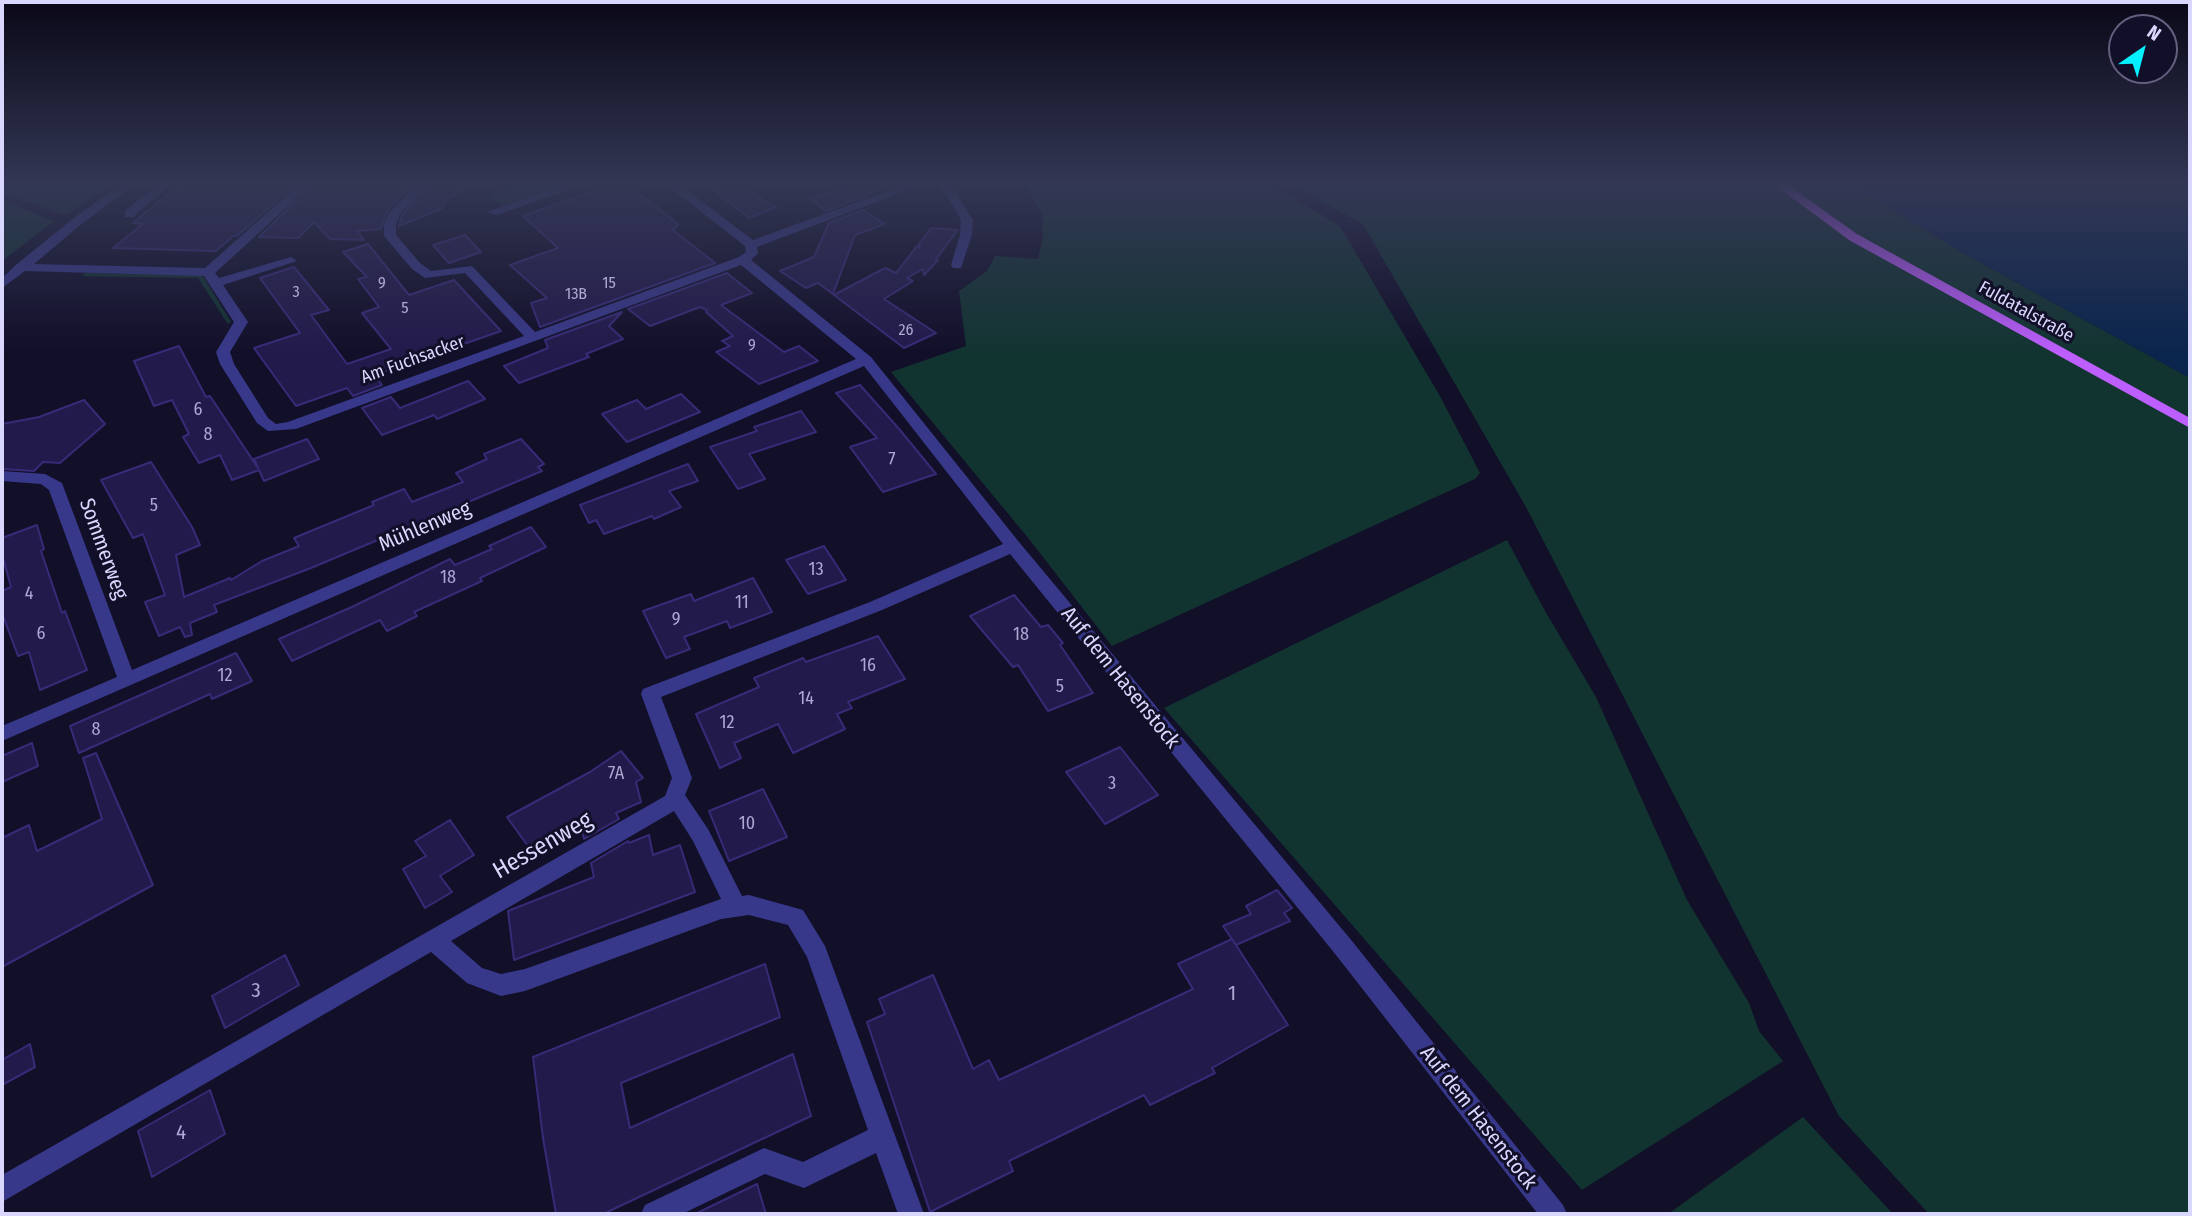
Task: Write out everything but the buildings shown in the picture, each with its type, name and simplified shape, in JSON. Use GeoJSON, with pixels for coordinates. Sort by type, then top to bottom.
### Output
{"type":"FeatureCollection","features":[{"type":"Feature","properties":{"kind":"main road","name":"Fuldatalstraße"},"geometry":{"type":"LineString","coordinates":[[1856,239],[2190,424]]}},
{"type":"Feature","properties":{"kind":"street"},"geometry":{"type":"LineString","coordinates":[[2,284],[56,239]]}},
{"type":"Feature","properties":{"kind":"street"},"geometry":{"type":"LineString","coordinates":[[213,277],[252,239]]}},
{"type":"Feature","properties":{"kind":"street"},"geometry":{"type":"LineString","coordinates":[[392,239],[429,275],[468,269],[532,337]]}},
{"type":"Feature","properties":{"kind":"street"},"geometry":{"type":"LineString","coordinates":[[743,260],[752,253],[751,244],[744,239]]}},
{"type":"Feature","properties":{"kind":"street"},"geometry":{"type":"LineString","coordinates":[[751,244],[766,239]]}},
{"type":"Feature","properties":{"kind":"street"},"geometry":{"type":"LineString","coordinates":[[957,265],[965,239]]}},
{"type":"Feature","properties":{"kind":"street","name":"Am Fuchsacker"},"geometry":{"type":"LineString","coordinates":[[213,277],[241,322],[223,352],[227,365],[268,427],[291,426],[743,260]]}},
{"type":"Feature","properties":{"kind":"street","name":"Auf dem Hasenstock"},"geometry":{"type":"LineString","coordinates":[[743,260],[866,360],[1013,546],[1343,948],[1554,1214]]}},
{"type":"Feature","properties":{"kind":"street"},"geometry":{"type":"LineString","coordinates":[[21,267],[213,277],[290,261]]}},
{"type":"Feature","properties":{"kind":"street","name":"Mühlenweg"},"geometry":{"type":"LineString","coordinates":[[2,734],[866,360]]}},
{"type":"Feature","properties":{"kind":"street","name":"Sommerweg"},"geometry":{"type":"LineString","coordinates":[[2,476],[45,479],[56,487],[127,680]]}},
{"type":"Feature","properties":{"kind":"street"},"geometry":{"type":"LineString","coordinates":[[736,907],[701,835],[675,796],[682,778],[650,694],[876,606],[1013,546]]}},
{"type":"Feature","properties":{"kind":"street","name":"Hessenweg"},"geometry":{"type":"LineString","coordinates":[[2,1189],[673,801],[675,796]]}},
{"type":"Feature","properties":{"kind":"street"},"geometry":{"type":"LineString","coordinates":[[433,940],[475,976],[501,985],[525,980],[721,909],[749,905],[795,917],[817,953],[911,1214]]}},
{"type":"Feature","properties":{"kind":"street"},"geometry":{"type":"LineString","coordinates":[[654,1214],[764,1161],[804,1175],[883,1136]]}},
{"type":"Feature","properties":{"kind":"green space"},"geometry":{"type":"Polygon","coordinates":[[[2,239],[31,239],[2,261],[2,239]]]}},
{"type":"Feature","properties":{"kind":"green space"},"geometry":{"type":"Polygon","coordinates":[[[1042,239],[1347,239],[1441,398],[1480,473],[1475,479],[1112,646],[1029,539],[891,372],[966,346],[959,291],[987,271],[995,256],[1038,259],[1042,239]]]}},
{"type":"Feature","properties":{"kind":"green space"},"geometry":{"type":"Polygon","coordinates":[[[1371,239],[1940,239],[2190,378],[2190,1214],[1929,1214],[1839,1116],[1526,507],[1371,239]]]}},
{"type":"Feature","properties":{"kind":"green space"},"geometry":{"type":"Polygon","coordinates":[[[85,273],[200,275],[231,322],[228,324],[198,278],[82,276],[85,273]]]}},
{"type":"Feature","properties":{"kind":"green space"},"geometry":{"type":"Polygon","coordinates":[[[1507,540],[1596,697],[1687,900],[1749,1003],[1759,1031],[1783,1061],[1582,1190],[1164,708],[1507,540]]]}},
{"type":"Feature","properties":{"kind":"green space"},"geometry":{"type":"Polygon","coordinates":[[[1803,1117],[1893,1214],[1668,1214],[1803,1117]]]}},
{"type":"Feature","properties":{"kind":"water"},"geometry":{"type":"Polygon","coordinates":[[[1940,239],[2190,239],[2190,378],[1940,239]]]}}]}
